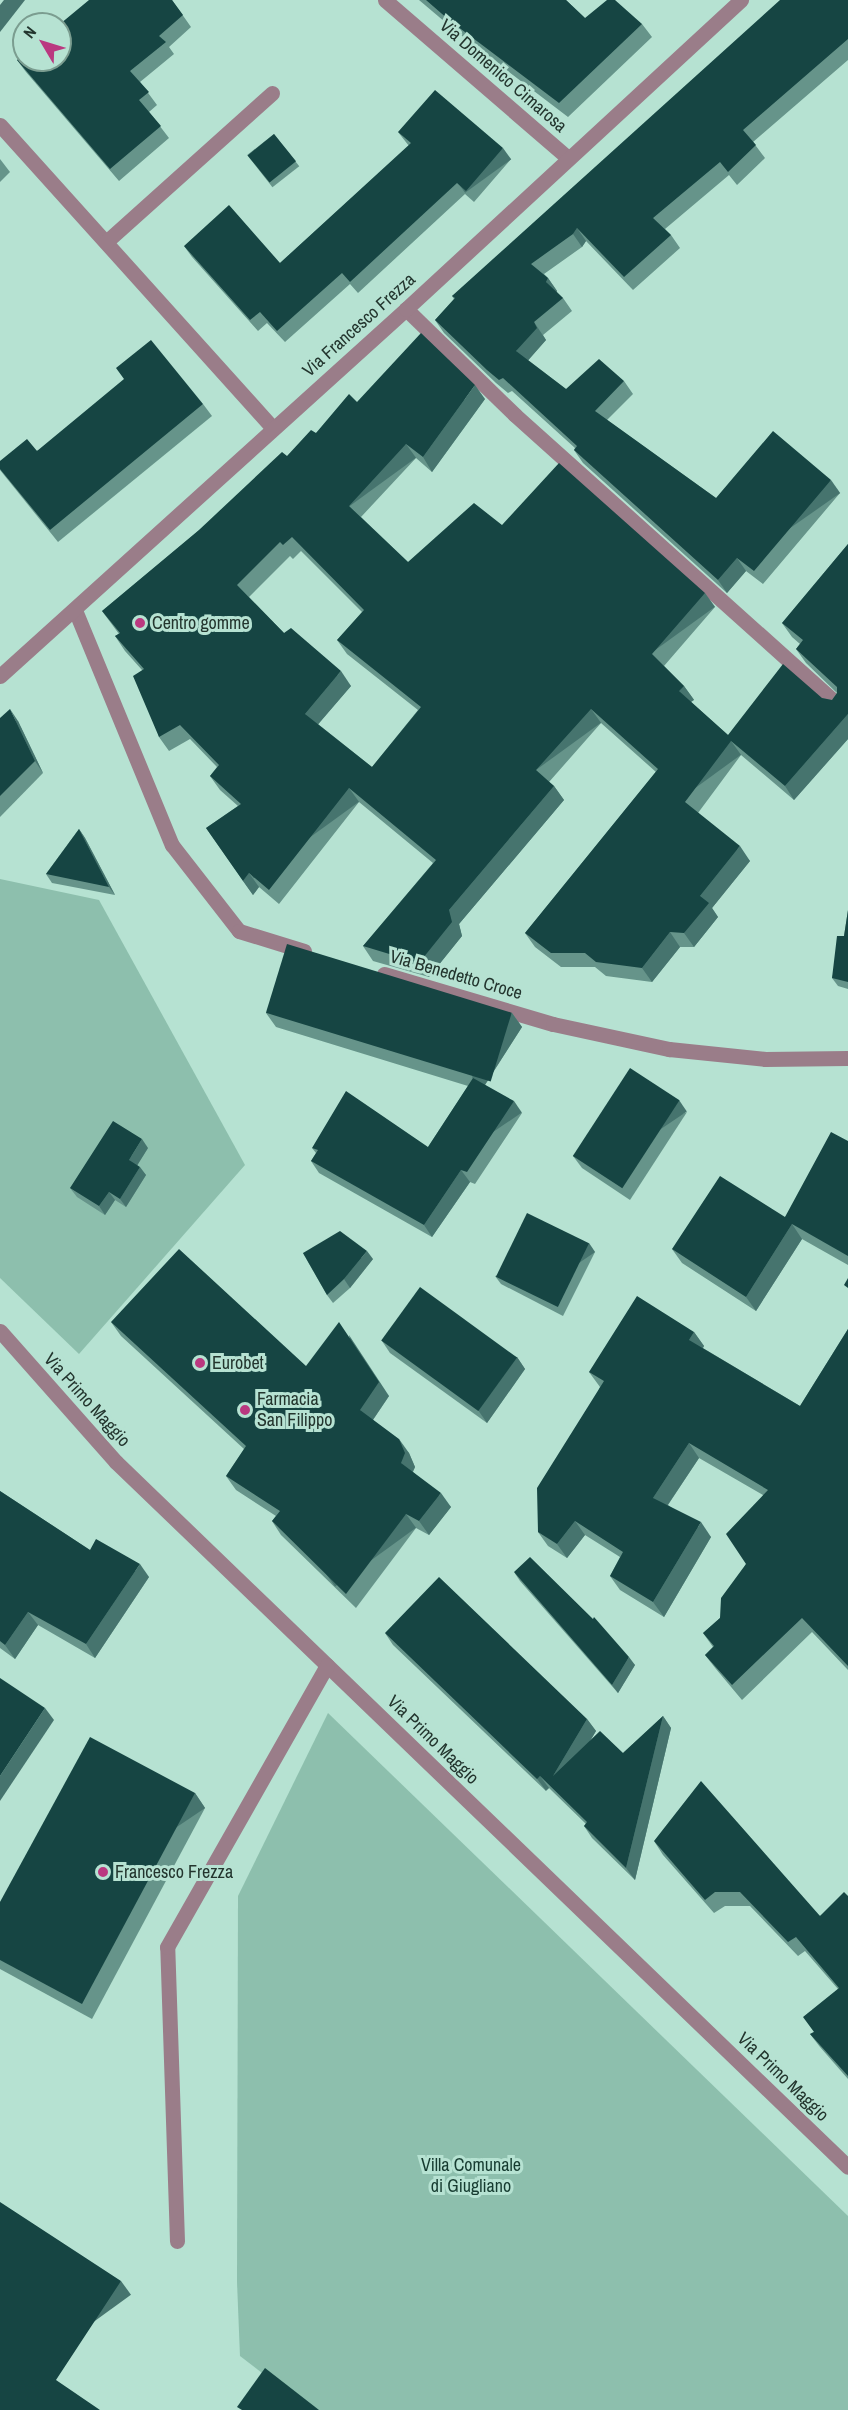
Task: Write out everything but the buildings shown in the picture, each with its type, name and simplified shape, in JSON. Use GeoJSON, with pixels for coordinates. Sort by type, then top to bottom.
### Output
{"type":"FeatureCollection","features":[{"type":"Feature","properties":{"kind":"street","name":"Via Domenico Cimarosa"},"geometry":{"type":"LineString","coordinates":[[385,0],[568,158]]}},
{"type":"Feature","properties":{"kind":"street","name":"Via Francesco Frezza"},"geometry":{"type":"LineString","coordinates":[[0,675],[75,610],[406,309],[741,0]]}},
{"type":"Feature","properties":{"kind":"street"},"geometry":{"type":"LineString","coordinates":[[106,242],[272,93]]}},
{"type":"Feature","properties":{"kind":"street"},"geometry":{"type":"LineString","coordinates":[[0,125],[273,428]]}},
{"type":"Feature","properties":{"kind":"street"},"geometry":{"type":"LineString","coordinates":[[406,309],[515,415],[838,705]]}},
{"type":"Feature","properties":{"kind":"street"},"geometry":{"type":"LineString","coordinates":[[75,610],[172,845],[239,932],[317,955]]}},
{"type":"Feature","properties":{"kind":"street","name":"Via Benedetto Croce"},"geometry":{"type":"LineString","coordinates":[[373,971],[553,1024],[669,1049],[765,1059],[848,1058]]}},
{"type":"Feature","properties":{"kind":"street","name":"Via Primo Maggio"},"geometry":{"type":"LineString","coordinates":[[0,1331],[116,1462],[848,2167]]}},
{"type":"Feature","properties":{"kind":"street"},"geometry":{"type":"LineString","coordinates":[[177,2241],[167,1947],[327,1665]]}},
{"type":"Feature","properties":{"kind":"green space"},"geometry":{"type":"Polygon","coordinates":[[[0,879],[99,900],[245,1165],[79,1354],[0,1278],[0,879]]]}},
{"type":"Feature","properties":{"kind":"green space","name":"Villa Comunale di Giugliano"},"geometry":{"type":"Polygon","coordinates":[[[328,1713],[848,2216],[848,2410],[310,2410],[240,2356],[237,2282],[238,1896],[328,1713]]]}},
{"type":"Feature","properties":{"kind":"place","name":"Centro gomme"},"geometry":{"type":"Point","coordinates":[140,623]}},
{"type":"Feature","properties":{"kind":"place","name":"Eurobet"},"geometry":{"type":"Point","coordinates":[200,1363]}},
{"type":"Feature","properties":{"kind":"place","name":"Farmacia San Filippo"},"geometry":{"type":"Point","coordinates":[245,1410]}},
{"type":"Feature","properties":{"kind":"place","name":"Francesco Frezza"},"geometry":{"type":"Point","coordinates":[103,1872]}}]}
